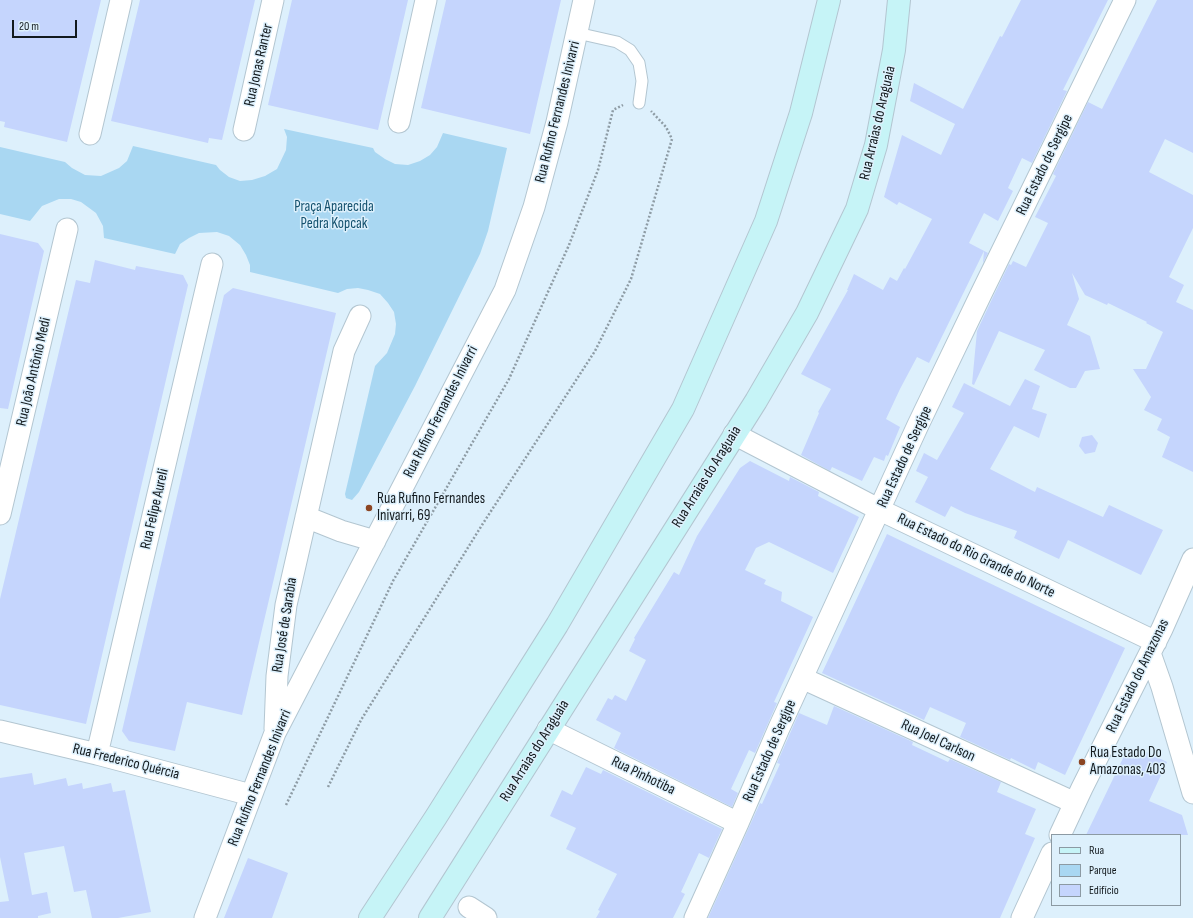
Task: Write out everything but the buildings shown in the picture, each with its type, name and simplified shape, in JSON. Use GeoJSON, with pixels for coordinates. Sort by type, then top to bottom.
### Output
{"type":"FeatureCollection","features":[{"type":"Feature","properties":{"kind":"main road"},"geometry":{"type":"LineString","coordinates":[[370,918],[436,817],[557,625],[683,409],[766,221],[801,113],[829,0]]}},
{"type":"Feature","properties":{"kind":"main road","name":"Rua Arraias do Araguaia"},"geometry":{"type":"LineString","coordinates":[[430,918],[756,401],[807,313],[857,208],[876,145],[894,50],[899,0]]}},
{"type":"Feature","properties":{"kind":"street"},"geometry":{"type":"LineString","coordinates":[[90,134],[121,0]]}},
{"type":"Feature","properties":{"kind":"street","name":"Rua Jonas Ranter"},"geometry":{"type":"LineString","coordinates":[[244,130],[274,0]]}},
{"type":"Feature","properties":{"kind":"street"},"geometry":{"type":"LineString","coordinates":[[399,122],[426,0]]}},
{"type":"Feature","properties":{"kind":"street","name":"Rua Rufino Fernandes Inivarri"},"geometry":{"type":"LineString","coordinates":[[205,918],[275,733],[505,290],[534,207],[558,122],[584,0]]}},
{"type":"Feature","properties":{"kind":"street","name":"Rua Estado de Sergipe"},"geometry":{"type":"LineString","coordinates":[[695,918],[802,678],[918,425],[1125,0]]}},
{"type":"Feature","properties":{"kind":"street","name":"Rua João Antônio Medi"},"geometry":{"type":"LineString","coordinates":[[0,514],[67,229]]}},
{"type":"Feature","properties":{"kind":"street","name":"Rua Felipe Aureli"},"geometry":{"type":"LineString","coordinates":[[97,754],[212,264]]}},
{"type":"Feature","properties":{"kind":"street","name":"Rua José de Sarabia"},"geometry":{"type":"LineString","coordinates":[[275,733],[277,676],[286,605],[344,351],[360,316]]}},
{"type":"Feature","properties":{"kind":"street","name":"Rua Estado do Rio Grande do Norte"},"geometry":{"type":"LineString","coordinates":[[734,434],[880,510],[1153,648]]}},
{"type":"Feature","properties":{"kind":"street"},"geometry":{"type":"LineString","coordinates":[[306,517],[341,531],[375,541]]}},
{"type":"Feature","properties":{"kind":"street","name":"Rua Estado do Amazonas"},"geometry":{"type":"LineString","coordinates":[[1060,834],[1153,648],[1193,559]]}},
{"type":"Feature","properties":{"kind":"street"},"geometry":{"type":"LineString","coordinates":[[1153,648],[1162,687],[1193,793]]}},
{"type":"Feature","properties":{"kind":"street","name":"Rua Joel Carlson"},"geometry":{"type":"LineString","coordinates":[[802,678],[1075,803]]}},
{"type":"Feature","properties":{"kind":"street","name":"Rua Pinhotiba"},"geometry":{"type":"LineString","coordinates":[[548,729],[738,823]]}},
{"type":"Feature","properties":{"kind":"street","name":"Rua Frederico Quércia"},"geometry":{"type":"LineString","coordinates":[[0,731],[97,754],[251,795]]}},
{"type":"Feature","properties":{"kind":"street"},"geometry":{"type":"LineString","coordinates":[[1022,918],[1051,855]]}},
{"type":"Feature","properties":{"kind":"lane"},"geometry":{"type":"LineString","coordinates":[[577,33],[617,42],[630,50],[639,63],[642,81],[639,103]]}},
{"type":"Feature","properties":{"kind":"path"},"geometry":{"type":"LineString","coordinates":[[286,805],[393,581],[509,379],[570,245],[598,170],[613,110],[624,104],[639,103],[654,113],[666,127],[672,139],[631,279],[595,352],[482,525],[365,713],[328,787]]}},
{"type":"Feature","properties":{"kind":"green space","name":"Praça Aparecida Pedra Kopcak"},"geometry":{"type":"Polygon","coordinates":[[[284,129],[373,148],[375,152],[395,164],[408,165],[420,161],[430,155],[437,147],[443,133],[507,148],[488,231],[480,254],[415,386],[359,492],[352,500],[346,498],[345,494],[375,366],[387,353],[395,334],[396,324],[394,312],[380,294],[358,288],[347,289],[338,293],[250,272],[250,265],[240,245],[229,236],[217,232],[199,233],[189,238],[180,244],[175,254],[104,238],[103,226],[96,213],[81,202],[71,199],[59,199],[42,206],[30,221],[0,214],[0,147],[65,162],[72,168],[85,175],[101,176],[119,168],[127,161],[133,146],[216,165],[229,177],[240,181],[252,180],[265,176],[277,169],[286,150],[287,137],[284,129]]]}},
{"type":"Feature","properties":{"kind":"place","name":"Rua Rufino Fernandes Inivarri, 69"},"geometry":{"type":"Point","coordinates":[369,508]}},
{"type":"Feature","properties":{"kind":"place","name":"Rua Estado Do Amazonas, 403"},"geometry":{"type":"Point","coordinates":[1082,762]}}]}
